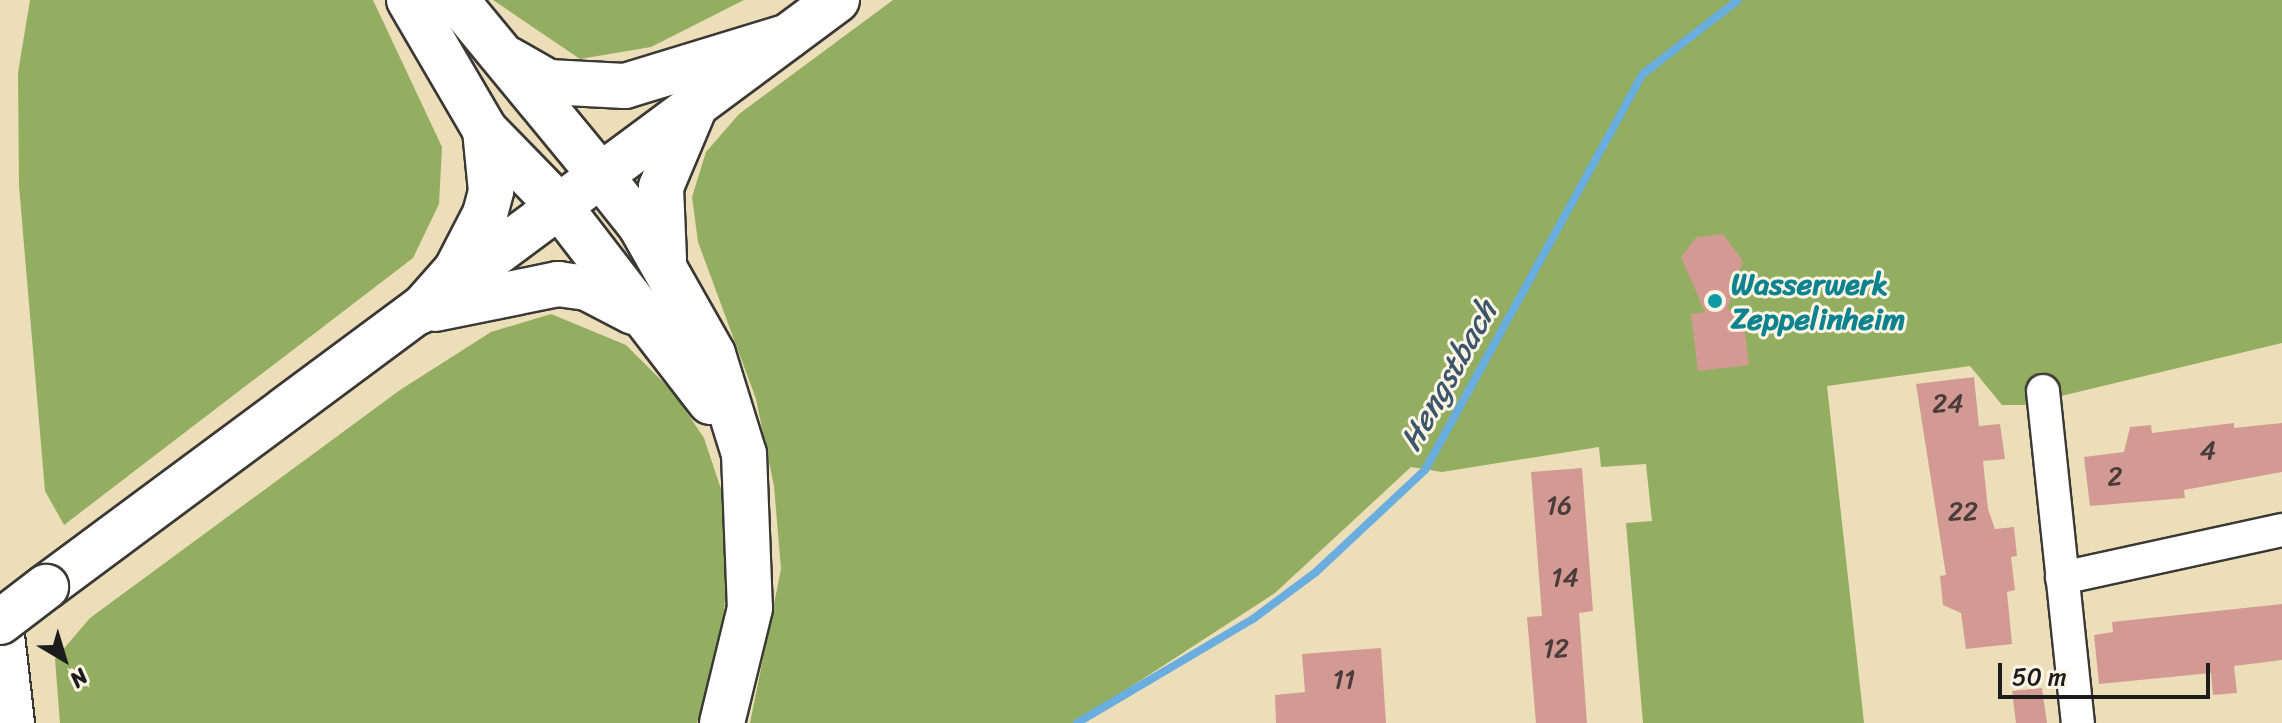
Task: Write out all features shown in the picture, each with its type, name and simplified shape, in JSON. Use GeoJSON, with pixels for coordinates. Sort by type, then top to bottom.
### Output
{"type":"FeatureCollection","features":[{"type":"Feature","properties":{"kind":"main road"},"geometry":{"type":"LineString","coordinates":[[409,0],[485,130],[560,207],[707,397],[747,498]]}},
{"type":"Feature","properties":{"kind":"main road"},"geometry":{"type":"LineString","coordinates":[[456,0],[508,59],[601,176],[665,267],[721,377],[744,454],[750,608],[722,723]]}},
{"type":"Feature","properties":{"kind":"main road"},"geometry":{"type":"LineString","coordinates":[[12,723],[0,620],[837,0]]}},
{"type":"Feature","properties":{"kind":"main road"},"geometry":{"type":"LineString","coordinates":[[508,59],[548,82],[625,86],[789,36]]}},
{"type":"Feature","properties":{"kind":"main road"},"geometry":{"type":"LineString","coordinates":[[665,267],[661,187],[696,106]]}},
{"type":"Feature","properties":{"kind":"main road"},"geometry":{"type":"LineString","coordinates":[[419,312],[456,270],[485,214],[491,191],[485,130]]}},
{"type":"Feature","properties":{"kind":"main road"},"geometry":{"type":"LineString","coordinates":[[419,312],[558,284],[587,288],[649,321]]}},
{"type":"Feature","properties":{"kind":"street"},"geometry":{"type":"LineString","coordinates":[[2043,391],[2078,723]]}},
{"type":"Feature","properties":{"kind":"street"},"geometry":{"type":"LineString","coordinates":[[2062,578],[2282,530]]}},
{"type":"Feature","properties":{"kind":"green space"},"geometry":{"type":"Polygon","coordinates":[[[30,0],[373,0],[442,147],[439,204],[413,258],[64,525],[45,491],[19,186],[18,73],[30,0]]]}},
{"type":"Feature","properties":{"kind":"green space"},"geometry":{"type":"Polygon","coordinates":[[[493,0],[744,0],[651,47],[580,59],[493,0]]]}},
{"type":"Feature","properties":{"kind":"green space"},"geometry":{"type":"Polygon","coordinates":[[[893,0],[2282,0],[2282,343],[2024,405],[2002,405],[1970,366],[1827,386],[1864,723],[1643,723],[1626,523],[1652,521],[1646,464],[1601,467],[1599,447],[1442,472],[1411,467],[1275,593],[1075,723],[750,723],[781,569],[774,486],[756,399],[698,242],[692,197],[706,152],[739,114],[893,0]]]}},
{"type":"Feature","properties":{"kind":"green space"},"geometry":{"type":"Polygon","coordinates":[[[551,314],[626,345],[673,392],[704,438],[726,504],[728,570],[720,651],[697,723],[60,723],[55,659],[90,618],[400,390],[491,332],[551,314]]]}},
{"type":"Feature","properties":{"kind":"building","name":"Wasserwerk Zeppelinheim"},"geometry":{"type":"Polygon","coordinates":[[[1723,234],[1743,261],[1727,310],[1742,308],[1749,365],[1698,371],[1691,314],[1705,312],[1681,257],[1697,237],[1723,234]]]}},
{"type":"Feature","properties":{"kind":"building"},"geometry":{"type":"Polygon","coordinates":[[[1974,377],[1979,426],[2000,424],[2005,459],[1983,461],[1988,509],[1995,529],[2014,527],[2017,556],[2011,557],[2015,590],[2007,592],[2012,644],[1966,649],[1961,613],[1943,605],[1940,576],[1946,575],[1916,384],[1974,377]]]}},
{"type":"Feature","properties":{"kind":"building"},"geometry":{"type":"Polygon","coordinates":[[[2234,423],[2234,428],[2282,423],[2282,472],[2184,490],[2185,498],[2090,506],[2084,457],[2124,452],[2130,427],[2151,425],[2152,433],[2234,423]]]}},
{"type":"Feature","properties":{"kind":"building"},"geometry":{"type":"Polygon","coordinates":[[[1582,468],[1593,611],[1579,613],[1587,723],[1536,723],[1527,617],[1542,616],[1531,472],[1582,468]]]}},
{"type":"Feature","properties":{"kind":"building"},"geometry":{"type":"Polygon","coordinates":[[[2282,604],[2282,660],[2234,666],[2237,693],[2213,695],[2211,673],[2099,684],[2094,635],[2113,632],[2112,622],[2282,604]]]}},
{"type":"Feature","properties":{"kind":"building"},"geometry":{"type":"Polygon","coordinates":[[[1381,648],[1386,723],[1276,723],[1275,695],[1305,692],[1302,654],[1381,648]]]}},
{"type":"Feature","properties":{"kind":"building"},"geometry":{"type":"Polygon","coordinates":[[[2042,688],[2047,723],[2016,723],[2012,691],[2042,688]]]}},
{"type":"Feature","properties":{"kind":"waterway","name":"Hengstbach"},"geometry":{"type":"LineString","coordinates":[[1077,723],[1253,619],[1316,572],[1425,470],[1643,74],[1738,0]]}},
{"type":"Feature","properties":{"kind":"place","name":"Wasserwerk Zeppelinheim"},"geometry":{"type":"Point","coordinates":[1715,301]}}]}
